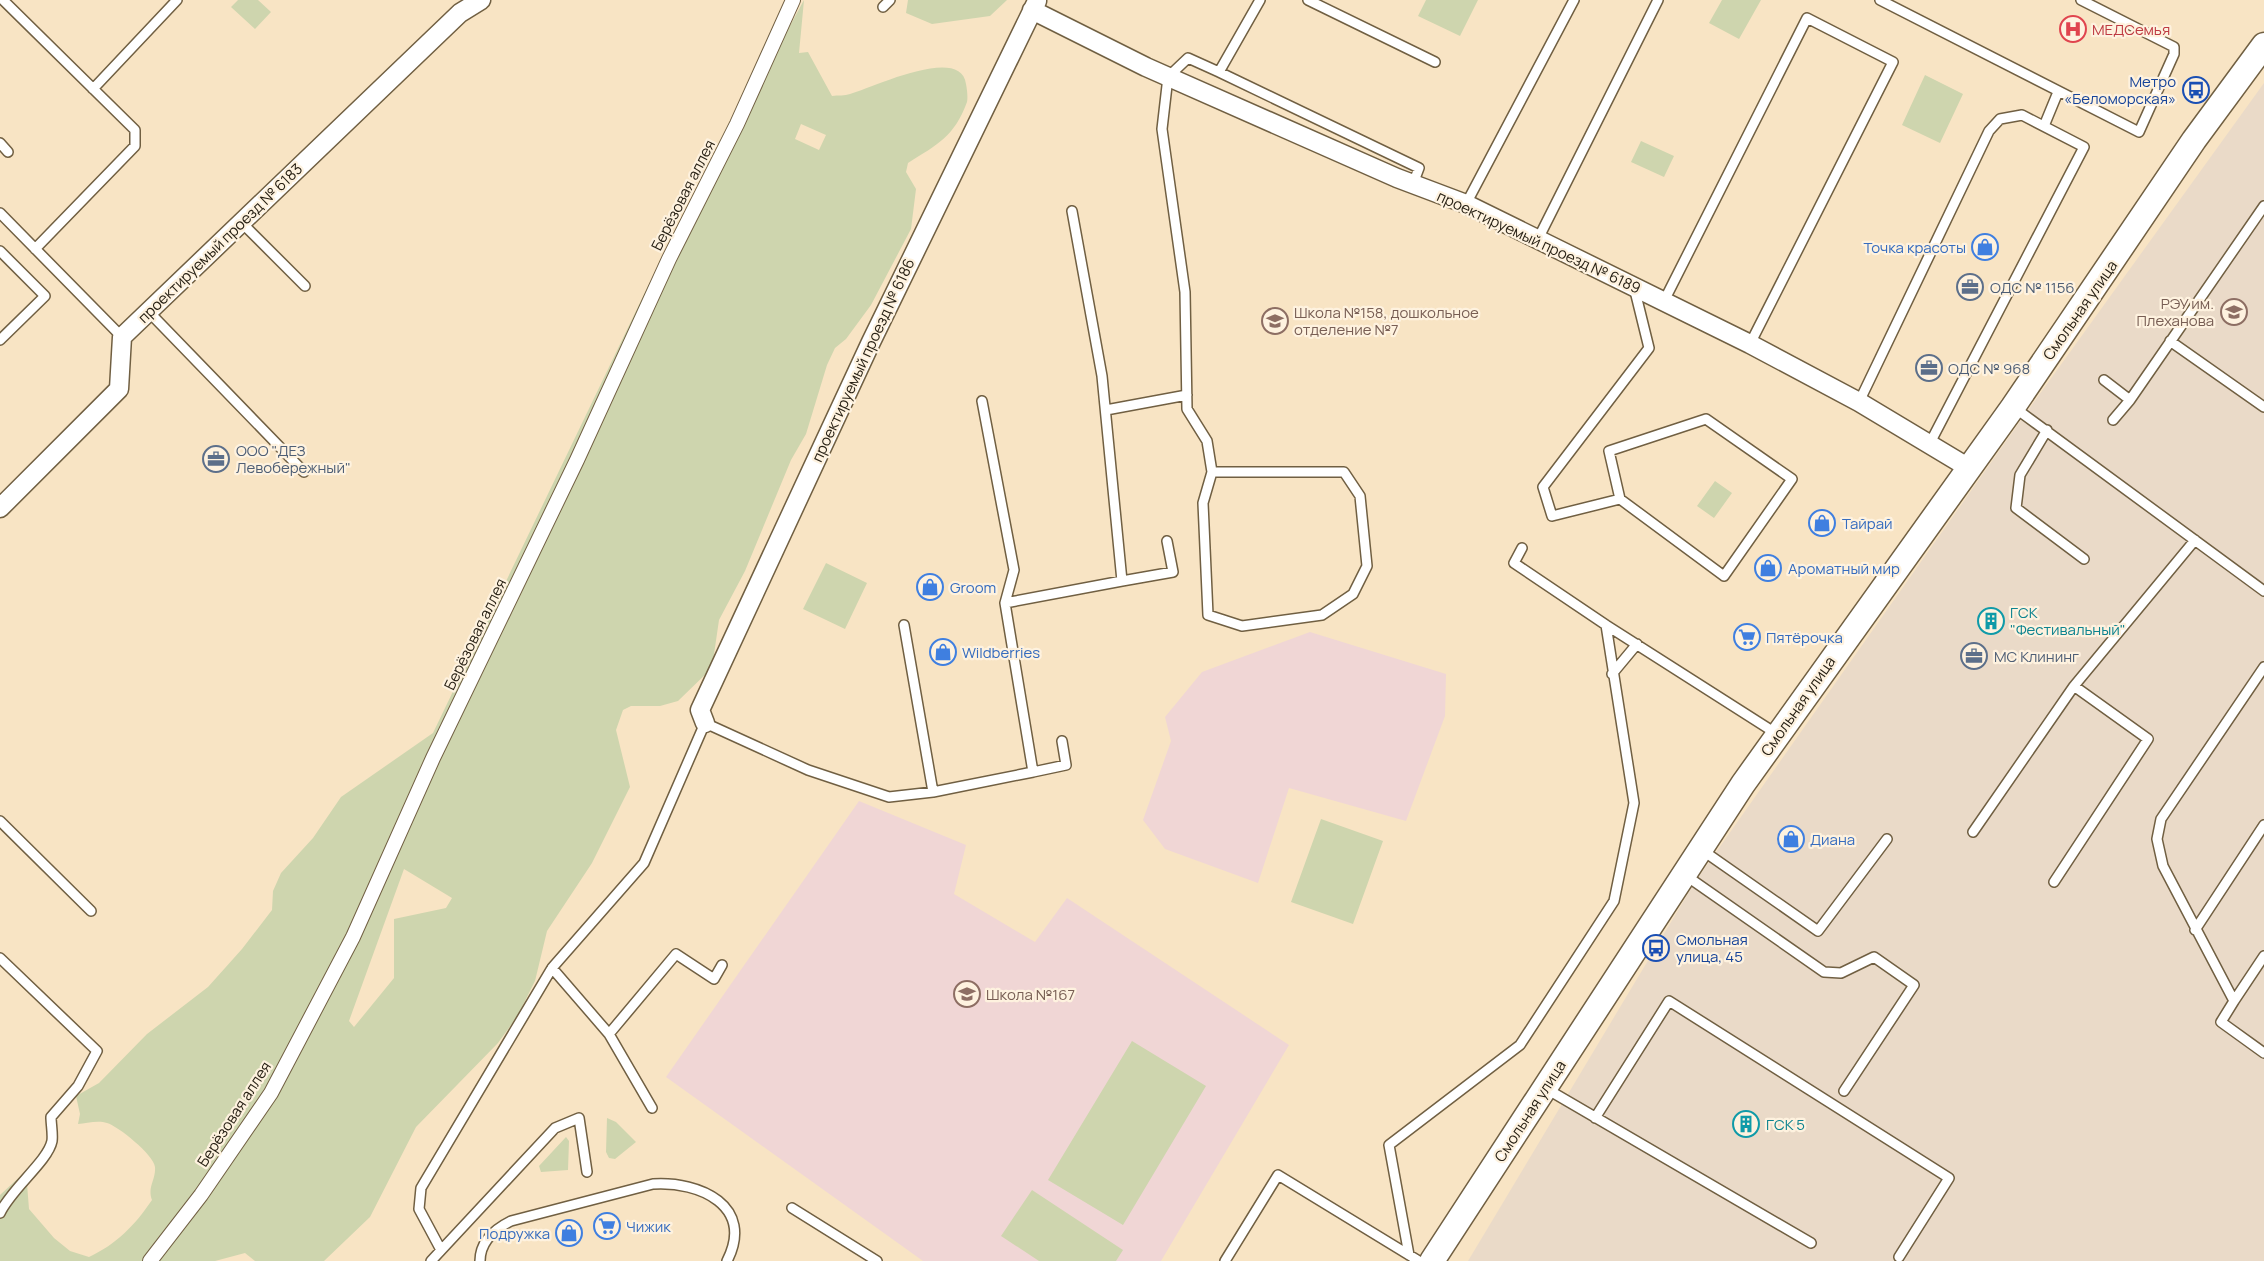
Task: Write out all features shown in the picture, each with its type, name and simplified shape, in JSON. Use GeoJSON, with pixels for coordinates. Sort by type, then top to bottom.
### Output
{"type":"FeatureCollection","features":[{"type":"Feature","properties":{"kind":"street","name":"проектируемый проезд № 6183"},"geometry":{"type":"LineString","coordinates":[[122,337],[460,13],[482,0]]}},
{"type":"Feature","properties":{"kind":"street","name":"Берёзовая аллея"},"geometry":{"type":"LineString","coordinates":[[150,1261],[201,1195],[271,1093],[353,937],[433,758],[577,460],[669,259],[737,124],[793,0]]}},
{"type":"Feature","properties":{"kind":"street","name":"проектируемый проезд № 6189"},"geometry":{"type":"LineString","coordinates":[[1035,5],[1168,76],[1413,184],[1466,204],[1537,241],[1664,301],[1859,402],[1930,442],[1969,468]]}},
{"type":"Feature","properties":{"kind":"street","name":"проектируемый проезд № 6186"},"geometry":{"type":"LineString","coordinates":[[705,723],[700,710],[871,342],[1035,5]]}},
{"type":"Feature","properties":{"kind":"street","name":"Смольная улица"},"geometry":{"type":"LineString","coordinates":[[1432,1261],[1700,848],[1777,734],[2013,407],[2194,140],[2264,45]]}},
{"type":"Feature","properties":{"kind":"street"},"geometry":{"type":"LineString","coordinates":[[0,508],[119,389],[122,337]]}},
{"type":"Feature","properties":{"kind":"lane"},"geometry":{"type":"LineString","coordinates":[[3,0],[135,130],[135,146],[35,249]]}},
{"type":"Feature","properties":{"kind":"lane"},"geometry":{"type":"LineString","coordinates":[[93,89],[177,0]]}},
{"type":"Feature","properties":{"kind":"lane"},"geometry":{"type":"LineString","coordinates":[[1219,72],[1260,0]]}},
{"type":"Feature","properties":{"kind":"lane"},"geometry":{"type":"LineString","coordinates":[[1308,0],[1435,62]]}},
{"type":"Feature","properties":{"kind":"lane"},"geometry":{"type":"LineString","coordinates":[[1466,204],[1574,0]]}},
{"type":"Feature","properties":{"kind":"lane"},"geometry":{"type":"LineString","coordinates":[[1537,241],[1658,0]]}},
{"type":"Feature","properties":{"kind":"lane"},"geometry":{"type":"LineString","coordinates":[[1880,0],[2139,132],[2174,54],[2174,47],[2081,0]]}},
{"type":"Feature","properties":{"kind":"lane"},"geometry":{"type":"LineString","coordinates":[[1664,301],[1808,18],[1893,62],[1750,344]]}},
{"type":"Feature","properties":{"kind":"lane"},"geometry":{"type":"LineString","coordinates":[[1212,472],[1344,472],[1360,496],[1367,566],[1353,594],[1322,615],[1242,626],[1208,615],[1203,503],[1212,472],[1207,441],[1187,409],[1185,292],[1162,129],[1168,76],[1188,58],[1419,168],[1413,184]]}},
{"type":"Feature","properties":{"kind":"lane"},"geometry":{"type":"LineString","coordinates":[[2044,126],[2058,92]]}},
{"type":"Feature","properties":{"kind":"lane"},"geometry":{"type":"LineString","coordinates":[[1859,402],[1989,132],[2000,119],[2022,115],[2084,147],[1930,442]]}},
{"type":"Feature","properties":{"kind":"lane"},"geometry":{"type":"LineString","coordinates":[[0,143],[8,152]]}},
{"type":"Feature","properties":{"kind":"lane"},"geometry":{"type":"LineString","coordinates":[[2113,420],[2130,400],[2264,206]]}},
{"type":"Feature","properties":{"kind":"lane"},"geometry":{"type":"LineString","coordinates":[[1072,210],[1102,376],[1122,581]]}},
{"type":"Feature","properties":{"kind":"lane"},"geometry":{"type":"LineString","coordinates":[[0,213],[122,337]]}},
{"type":"Feature","properties":{"kind":"lane"},"geometry":{"type":"LineString","coordinates":[[242,222],[305,286]]}},
{"type":"Feature","properties":{"kind":"lane"},"geometry":{"type":"LineString","coordinates":[[0,252],[45,296],[0,340]]}},
{"type":"Feature","properties":{"kind":"lane"},"geometry":{"type":"LineString","coordinates":[[1620,499],[1552,516],[1543,487],[1649,348],[1634,287]]}},
{"type":"Feature","properties":{"kind":"lane"},"geometry":{"type":"LineString","coordinates":[[148,312],[304,472]]}},
{"type":"Feature","properties":{"kind":"lane"},"geometry":{"type":"LineString","coordinates":[[2170,341],[2264,407]]}},
{"type":"Feature","properties":{"kind":"lane"},"geometry":{"type":"LineString","coordinates":[[2104,380],[2130,400]]}},
{"type":"Feature","properties":{"kind":"lane"},"geometry":{"type":"LineString","coordinates":[[1106,410],[1187,395]]}},
{"type":"Feature","properties":{"kind":"lane"},"geometry":{"type":"LineString","coordinates":[[982,401],[1014,570],[1005,603],[1033,772]]}},
{"type":"Feature","properties":{"kind":"lane"},"geometry":{"type":"LineString","coordinates":[[2013,407],[2264,591]]}},
{"type":"Feature","properties":{"kind":"lane"},"geometry":{"type":"LineString","coordinates":[[1706,419],[1792,479],[1724,576],[1620,499],[1610,451],[1706,419]]}},
{"type":"Feature","properties":{"kind":"lane"},"geometry":{"type":"LineString","coordinates":[[2047,430],[2020,475],[2016,508],[2084,559]]}},
{"type":"Feature","properties":{"kind":"lane"},"geometry":{"type":"LineString","coordinates":[[1973,832],[2074,686],[2195,540]]}},
{"type":"Feature","properties":{"kind":"lane"},"geometry":{"type":"LineString","coordinates":[[1005,603],[1173,572],[1167,541]]}},
{"type":"Feature","properties":{"kind":"lane"},"geometry":{"type":"LineString","coordinates":[[1522,548],[1514,563],[1606,625],[1777,734]]}},
{"type":"Feature","properties":{"kind":"lane"},"geometry":{"type":"LineString","coordinates":[[904,625],[933,792]]}},
{"type":"Feature","properties":{"kind":"lane"},"geometry":{"type":"LineString","coordinates":[[1409,1254],[1389,1145],[1520,1045],[1614,901],[1634,803],[1606,625]]}},
{"type":"Feature","properties":{"kind":"lane"},"geometry":{"type":"LineString","coordinates":[[1612,674],[1637,644]]}},
{"type":"Feature","properties":{"kind":"lane"},"geometry":{"type":"LineString","coordinates":[[2234,1001],[2163,866],[2157,839],[2161,819],[2264,667]]}},
{"type":"Feature","properties":{"kind":"lane"},"geometry":{"type":"LineString","coordinates":[[2054,882],[2148,739],[2074,686]]}},
{"type":"Feature","properties":{"kind":"lane"},"geometry":{"type":"LineString","coordinates":[[441,1250],[419,1209],[421,1188],[552,968],[644,863],[705,723],[808,770],[889,797],[933,792],[1066,765],[1062,741]]}},
{"type":"Feature","properties":{"kind":"lane"},"geometry":{"type":"LineString","coordinates":[[0,821],[91,910]]}},
{"type":"Feature","properties":{"kind":"lane"},"geometry":{"type":"LineString","coordinates":[[2195,930],[2264,825]]}},
{"type":"Feature","properties":{"kind":"lane"},"geometry":{"type":"LineString","coordinates":[[1700,848],[1818,931],[1887,839]]}},
{"type":"Feature","properties":{"kind":"lane"},"geometry":{"type":"LineString","coordinates":[[1683,874],[1824,972],[1841,973],[1874,957],[1914,985],[1844,1091]]}},
{"type":"Feature","properties":{"kind":"lane"},"geometry":{"type":"LineString","coordinates":[[609,1034],[676,954],[714,979],[722,965]]}},
{"type":"Feature","properties":{"kind":"lane"},"geometry":{"type":"LineString","coordinates":[[2264,956],[2221,1022],[2264,1053]]}},
{"type":"Feature","properties":{"kind":"lane"},"geometry":{"type":"LineString","coordinates":[[0,958],[97,1052],[78,1086],[51,1117],[52,1141],[46,1153],[6,1199],[0,1213]]}},
{"type":"Feature","properties":{"kind":"lane"},"geometry":{"type":"LineString","coordinates":[[552,968],[609,1034],[652,1108]]}},
{"type":"Feature","properties":{"kind":"lane"},"geometry":{"type":"LineString","coordinates":[[1595,1118],[1669,1001],[1949,1178],[1899,1257]]}},
{"type":"Feature","properties":{"kind":"lane"},"geometry":{"type":"LineString","coordinates":[[1545,1088],[1811,1243]]}},
{"type":"Feature","properties":{"kind":"lane"},"geometry":{"type":"LineString","coordinates":[[431,1261],[555,1128],[579,1118],[587,1172]]}},
{"type":"Feature","properties":{"kind":"lane"},"geometry":{"type":"LineString","coordinates":[[1225,1261],[1278,1174],[1419,1261]]}},
{"type":"Feature","properties":{"kind":"lane"},"geometry":{"type":"LineString","coordinates":[[480,1261],[488,1238],[496,1228],[511,1221],[653,1184],[669,1183],[700,1189],[722,1203],[730,1215],[735,1237],[727,1261]]}},
{"type":"Feature","properties":{"kind":"lane"},"geometry":{"type":"LineString","coordinates":[[792,1208],[877,1261]]}},
{"type":"Feature","properties":{"kind":"shaded area"},"geometry":{"type":"Polygon","coordinates":[[[2264,83],[2264,1261],[1468,1261],[1695,882],[2021,420],[2264,83]]]}},
{"type":"Feature","properties":{"kind":"shaded area"},"geometry":{"type":"Polygon","coordinates":[[[1310,632],[1446,674],[1445,716],[1406,821],[1289,788],[1258,883],[1165,849],[1143,820],[1171,741],[1165,717],[1202,672],[1310,632]]]}},
{"type":"Feature","properties":{"kind":"shaded area","name":"Школа №167"},"geometry":{"type":"Polygon","coordinates":[[[859,801],[966,845],[954,894],[1035,942],[1067,898],[1289,1045],[1161,1261],[923,1261],[666,1077],[859,801]]]}},
{"type":"Feature","properties":{"kind":"green space"},"geometry":{"type":"Polygon","coordinates":[[[238,0],[258,0],[271,12],[255,29],[231,7],[238,0]]]}},
{"type":"Feature","properties":{"kind":"green space"},"geometry":{"type":"Polygon","coordinates":[[[804,0],[799,53],[808,52],[832,96],[848,95],[894,78],[932,68],[949,68],[960,73],[966,84],[967,95],[962,114],[951,132],[908,163],[906,172],[916,189],[911,229],[871,305],[846,339],[835,348],[827,365],[806,434],[791,460],[745,571],[719,620],[712,668],[678,701],[660,706],[631,706],[623,710],[616,730],[630,787],[592,863],[547,931],[535,981],[517,1017],[498,1043],[416,1127],[370,1217],[324,1261],[255,1261],[245,1253],[215,1261],[0,1261],[0,1195],[26,1171],[29,1209],[54,1238],[70,1251],[89,1257],[125,1233],[152,1200],[150,1191],[155,1167],[149,1155],[112,1125],[100,1122],[78,1124],[80,1114],[76,1096],[99,1083],[147,1034],[208,987],[242,949],[272,910],[273,891],[281,873],[313,838],[341,797],[433,733],[648,286],[804,0]],[[801,124],[795,139],[819,150],[826,135],[801,124]],[[404,869],[349,1021],[354,1027],[394,978],[394,919],[446,908],[452,898],[404,869]]]}},
{"type":"Feature","properties":{"kind":"green space"},"geometry":{"type":"Polygon","coordinates":[[[908,0],[1007,0],[990,16],[932,24],[906,13],[908,0]]]}},
{"type":"Feature","properties":{"kind":"green space"},"geometry":{"type":"Polygon","coordinates":[[[1426,0],[1478,0],[1460,36],[1418,16],[1426,0]]]}},
{"type":"Feature","properties":{"kind":"green space"},"geometry":{"type":"Polygon","coordinates":[[[1722,0],[1761,0],[1739,39],[1709,23],[1722,0]]]}},
{"type":"Feature","properties":{"kind":"green space"},"geometry":{"type":"Polygon","coordinates":[[[1925,75],[1963,94],[1940,143],[1902,125],[1925,75]]]}},
{"type":"Feature","properties":{"kind":"green space"},"geometry":{"type":"Polygon","coordinates":[[[1641,141],[1674,156],[1664,177],[1631,162],[1641,141]]]}},
{"type":"Feature","properties":{"kind":"green space"},"geometry":{"type":"Polygon","coordinates":[[[1715,481],[1732,493],[1714,518],[1697,506],[1715,481]]]}},
{"type":"Feature","properties":{"kind":"green space"},"geometry":{"type":"Polygon","coordinates":[[[826,563],[867,583],[845,629],[803,609],[826,563]]]}},
{"type":"Feature","properties":{"kind":"green space"},"geometry":{"type":"Polygon","coordinates":[[[1321,819],[1383,841],[1353,924],[1291,902],[1321,819]]]}},
{"type":"Feature","properties":{"kind":"green space"},"geometry":{"type":"Polygon","coordinates":[[[1132,1041],[1206,1086],[1123,1225],[1048,1180],[1132,1041]]]}},
{"type":"Feature","properties":{"kind":"green space"},"geometry":{"type":"Polygon","coordinates":[[[607,1118],[616,1122],[636,1142],[615,1159],[609,1158],[606,1152],[607,1118]]]}},
{"type":"Feature","properties":{"kind":"green space"},"geometry":{"type":"Polygon","coordinates":[[[566,1137],[569,1141],[568,1170],[541,1172],[539,1166],[566,1137]]]}},
{"type":"Feature","properties":{"kind":"green space"},"geometry":{"type":"Polygon","coordinates":[[[1032,1190],[1123,1250],[1116,1261],[1039,1261],[1001,1236],[1032,1190]]]}},
{"type":"Feature","properties":{"kind":"place","name":"МЕДСемья"},"geometry":{"type":"Point","coordinates":[2073,29]}},
{"type":"Feature","properties":{"kind":"place","name":"Метро «Беломорская»"},"geometry":{"type":"Point","coordinates":[2196,90]}},
{"type":"Feature","properties":{"kind":"place","name":"Точка красоты"},"geometry":{"type":"Point","coordinates":[1985,247]}},
{"type":"Feature","properties":{"kind":"place","name":"ОДС № 1156"},"geometry":{"type":"Point","coordinates":[1970,287]}},
{"type":"Feature","properties":{"kind":"place","name":"РЭУ им. Плеханова"},"geometry":{"type":"Point","coordinates":[2234,312]}},
{"type":"Feature","properties":{"kind":"place","name":"Школа №158, дошкольное отделение №7"},"geometry":{"type":"Point","coordinates":[1275,321]}},
{"type":"Feature","properties":{"kind":"place","name":"ОДС № 968"},"geometry":{"type":"Point","coordinates":[1929,368]}},
{"type":"Feature","properties":{"kind":"place","name":"ООО \"ДЕЗ Левобережный\""},"geometry":{"type":"Point","coordinates":[216,459]}},
{"type":"Feature","properties":{"kind":"place","name":"Тайрай"},"geometry":{"type":"Point","coordinates":[1822,523]}},
{"type":"Feature","properties":{"kind":"place","name":"Ароматный мир"},"geometry":{"type":"Point","coordinates":[1768,568]}},
{"type":"Feature","properties":{"kind":"place","name":"Groom"},"geometry":{"type":"Point","coordinates":[930,587]}},
{"type":"Feature","properties":{"kind":"place","name":"ГСК \"Фестивальный\""},"geometry":{"type":"Point","coordinates":[1991,621]}},
{"type":"Feature","properties":{"kind":"place","name":"Пятёрочка"},"geometry":{"type":"Point","coordinates":[1747,637]}},
{"type":"Feature","properties":{"kind":"place","name":"Wildberries"},"geometry":{"type":"Point","coordinates":[943,652]}},
{"type":"Feature","properties":{"kind":"place","name":"МС Клининг"},"geometry":{"type":"Point","coordinates":[1974,656]}},
{"type":"Feature","properties":{"kind":"place","name":"Диана"},"geometry":{"type":"Point","coordinates":[1791,839]}},
{"type":"Feature","properties":{"kind":"place","name":"Смольная улица, 45"},"geometry":{"type":"Point","coordinates":[1656,948]}},
{"type":"Feature","properties":{"kind":"place","name":"Школа №167"},"geometry":{"type":"Point","coordinates":[967,994]}},
{"type":"Feature","properties":{"kind":"place","name":"ГСК 5"},"geometry":{"type":"Point","coordinates":[1746,1124]}},
{"type":"Feature","properties":{"kind":"place","name":"Чижик"},"geometry":{"type":"Point","coordinates":[607,1226]}},
{"type":"Feature","properties":{"kind":"place","name":"Подружка"},"geometry":{"type":"Point","coordinates":[569,1233]}}]}
